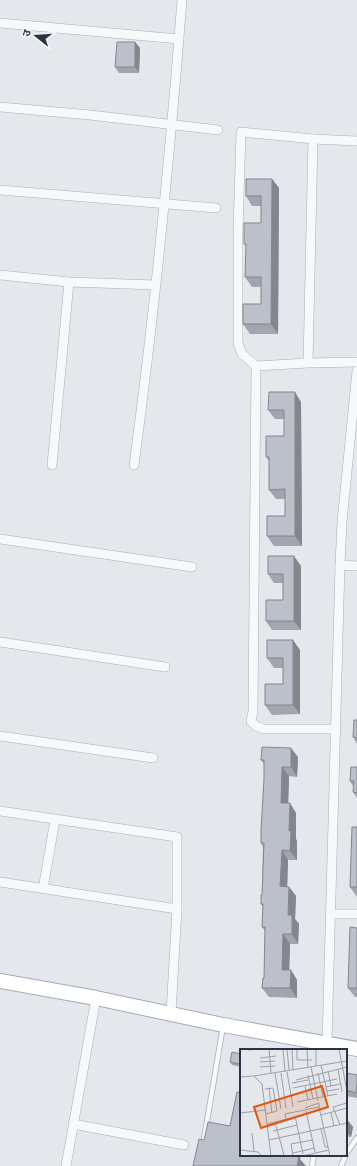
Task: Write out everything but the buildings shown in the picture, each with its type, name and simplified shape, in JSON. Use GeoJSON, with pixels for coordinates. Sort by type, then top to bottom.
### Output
{"type":"FeatureCollection","features":[{"type":"Feature","properties":{"kind":"main road"},"geometry":{"type":"LineString","coordinates":[[0,981],[96,998],[332,1046],[357,1049]]}},
{"type":"Feature","properties":{"kind":"street"},"geometry":{"type":"LineString","coordinates":[[134,465],[165,204],[182,0]]}},
{"type":"Feature","properties":{"kind":"street"},"geometry":{"type":"LineString","coordinates":[[0,23],[179,39]]}},
{"type":"Feature","properties":{"kind":"street"},"geometry":{"type":"LineString","coordinates":[[0,107],[90,115],[218,130]]}},
{"type":"Feature","properties":{"kind":"street"},"geometry":{"type":"LineString","coordinates":[[357,142],[241,132],[238,232],[238,343],[242,354],[256,366],[357,362]]}},
{"type":"Feature","properties":{"kind":"street"},"geometry":{"type":"LineString","coordinates":[[308,363],[313,139]]}},
{"type":"Feature","properties":{"kind":"street"},"geometry":{"type":"LineString","coordinates":[[0,190],[216,208]]}},
{"type":"Feature","properties":{"kind":"street"},"geometry":{"type":"LineString","coordinates":[[0,275],[69,282],[156,285]]}},
{"type":"Feature","properties":{"kind":"street"},"geometry":{"type":"LineString","coordinates":[[52,465],[69,282]]}},
{"type":"Feature","properties":{"kind":"street"},"geometry":{"type":"LineString","coordinates":[[256,366],[253,712],[251,721],[256,726],[263,728],[336,729]]}},
{"type":"Feature","properties":{"kind":"street"},"geometry":{"type":"LineString","coordinates":[[332,1046],[331,914],[340,565],[342,522],[357,371]]}},
{"type":"Feature","properties":{"kind":"street"},"geometry":{"type":"LineString","coordinates":[[0,539],[192,567]]}},
{"type":"Feature","properties":{"kind":"street"},"geometry":{"type":"LineString","coordinates":[[340,565],[357,566]]}},
{"type":"Feature","properties":{"kind":"street"},"geometry":{"type":"LineString","coordinates":[[0,642],[165,667]]}},
{"type":"Feature","properties":{"kind":"street"},"geometry":{"type":"LineString","coordinates":[[0,736],[153,758]]}},
{"type":"Feature","properties":{"kind":"street"},"geometry":{"type":"LineString","coordinates":[[0,811],[177,837],[177,909],[171,1013]]}},
{"type":"Feature","properties":{"kind":"street"},"geometry":{"type":"LineString","coordinates":[[44,889],[55,820]]}},
{"type":"Feature","properties":{"kind":"street"},"geometry":{"type":"LineString","coordinates":[[0,882],[177,909]]}},
{"type":"Feature","properties":{"kind":"street"},"geometry":{"type":"LineString","coordinates":[[331,914],[357,914]]}},
{"type":"Feature","properties":{"kind":"street"},"geometry":{"type":"LineString","coordinates":[[66,1166],[96,998]]}},
{"type":"Feature","properties":{"kind":"street"},"geometry":{"type":"LineString","coordinates":[[74,1124],[184,1145]]}},
{"type":"Feature","properties":{"kind":"lane"},"geometry":{"type":"LineString","coordinates":[[202,1150],[223,1024]]}},
{"type":"Feature","properties":{"kind":"lane"},"geometry":{"type":"LineString","coordinates":[[347,1153],[357,1138]]}},
{"type":"Feature","properties":{"kind":"lane"},"geometry":{"type":"LineString","coordinates":[[312,1166],[314,1156]]}},
{"type":"Feature","properties":{"kind":"lane"},"geometry":{"type":"LineString","coordinates":[[341,1166],[346,1156]]}}]}
